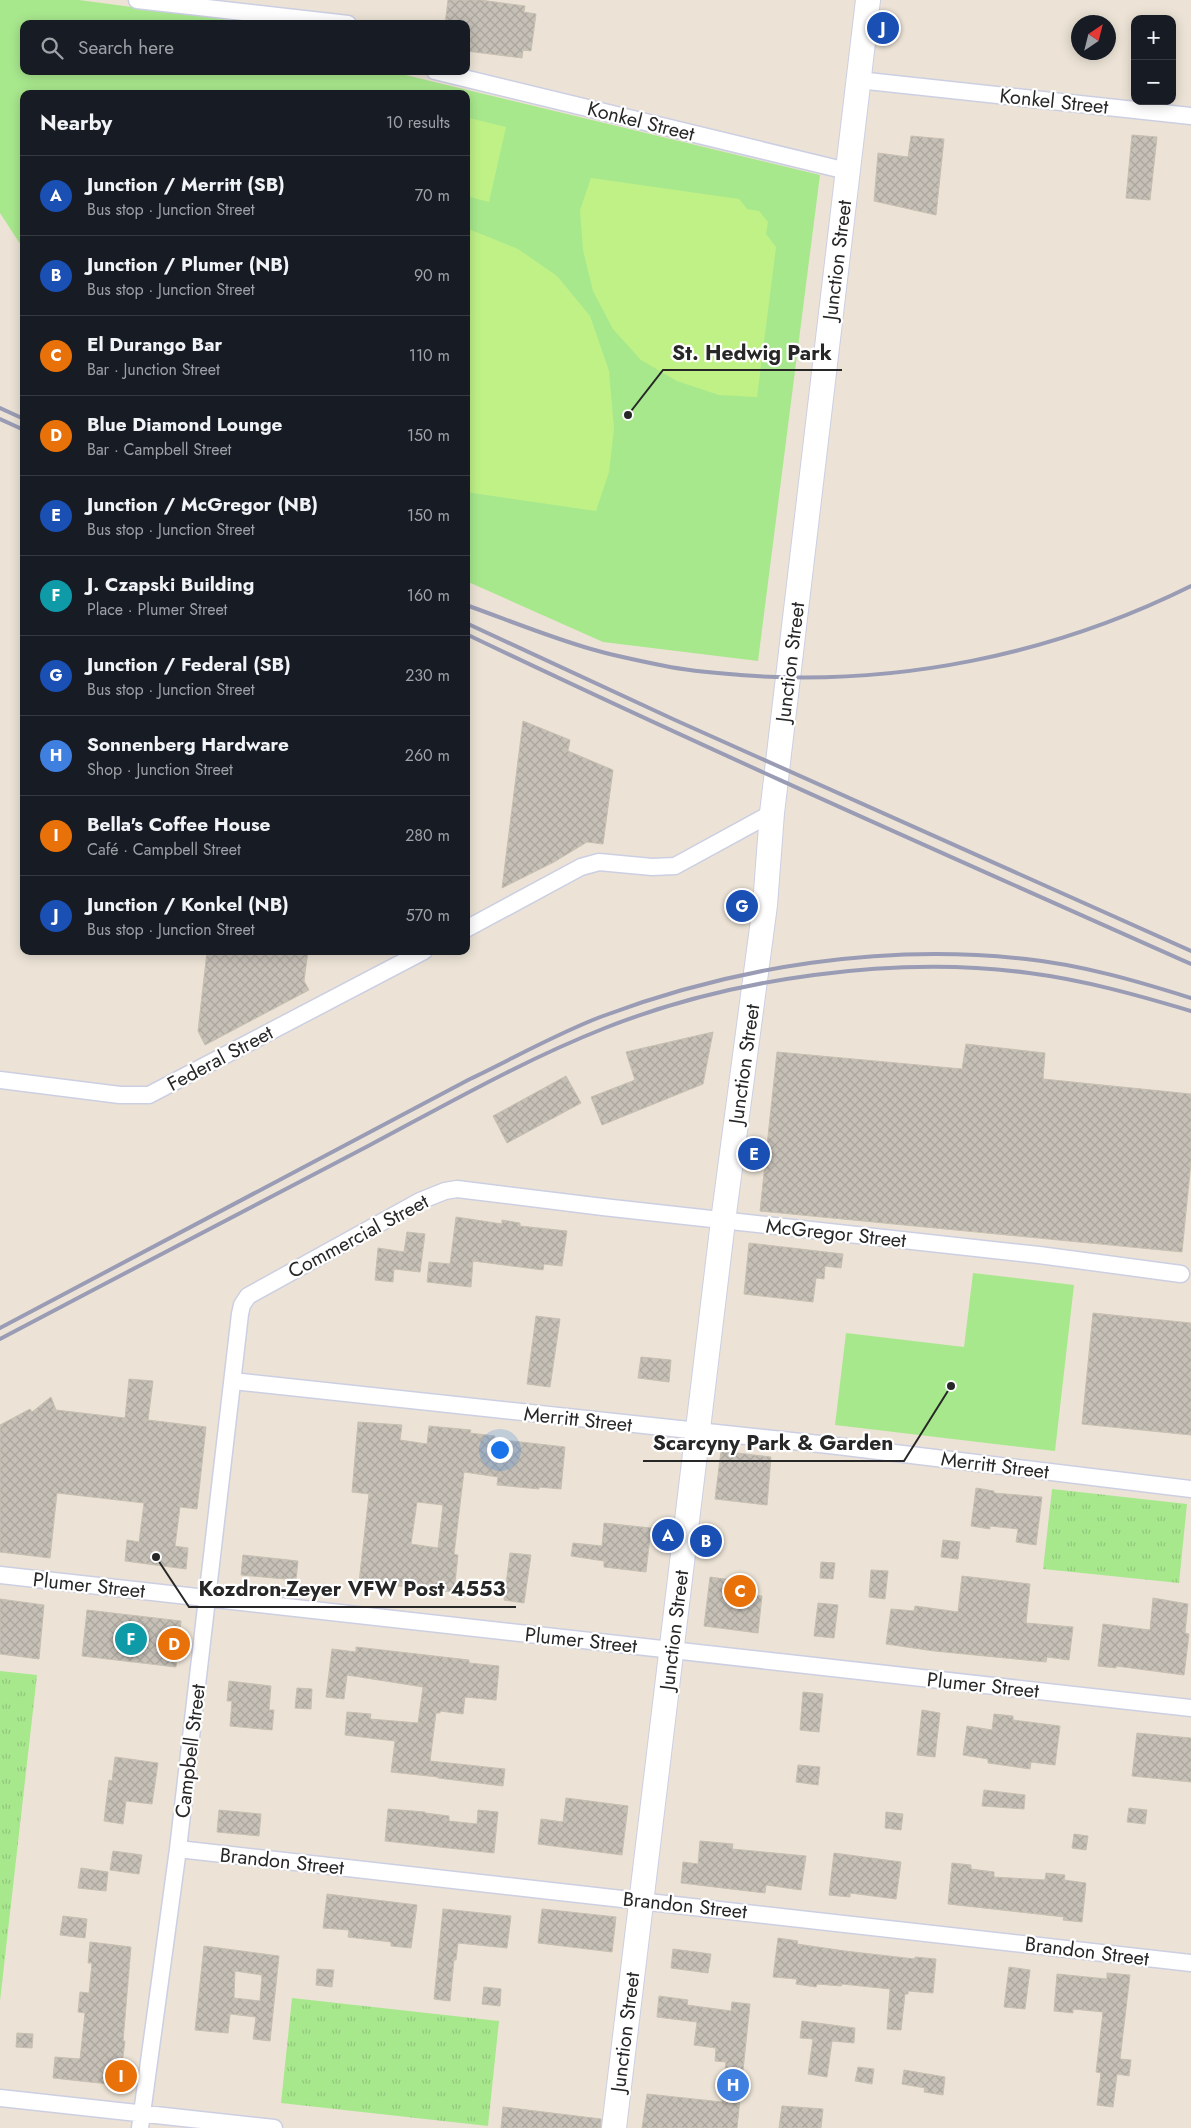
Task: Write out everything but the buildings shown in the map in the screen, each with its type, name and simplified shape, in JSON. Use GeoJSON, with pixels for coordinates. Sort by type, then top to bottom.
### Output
{"type":"FeatureCollection","features":[{"type":"Feature","properties":{"kind":"street"},"geometry":{"type":"LineString","coordinates":[[138,0],[313,20]]}},
{"type":"Feature","properties":{"kind":"street","name":"Junction Street"},"geometry":{"type":"LineString","coordinates":[[614,2128],[723,1221],[760,942],[772,813],[868,0]]}},
{"type":"Feature","properties":{"kind":"street","name":"Konkel Street"},"geometry":{"type":"LineString","coordinates":[[451,75],[847,171]]}},
{"type":"Feature","properties":{"kind":"street","name":"Konkel Street"},"geometry":{"type":"LineString","coordinates":[[858,80],[1191,116]]}},
{"type":"Feature","properties":{"kind":"street"},"geometry":{"type":"LineString","coordinates":[[470,927],[581,867],[599,862],[652,867],[675,866],[772,813]]}},
{"type":"Feature","properties":{"kind":"street","name":"Federal Street"},"geometry":{"type":"LineString","coordinates":[[0,1080],[120,1095],[149,1095],[416,955]]}},
{"type":"Feature","properties":{"kind":"street","name":"Commercial Street"},"geometry":{"type":"LineString","coordinates":[[240,1314],[242,1305],[248,1296],[255,1291],[430,1196],[457,1189],[492,1192]]}},
{"type":"Feature","properties":{"kind":"street","name":"McGregor Street"},"geometry":{"type":"LineString","coordinates":[[492,1192],[723,1221],[1039,1255],[1181,1274]]}},
{"type":"Feature","properties":{"kind":"street","name":"Campbell Street"},"geometry":{"type":"LineString","coordinates":[[142,2121],[178,1850],[240,1314]]}},
{"type":"Feature","properties":{"kind":"street","name":"Merritt Street"},"geometry":{"type":"LineString","coordinates":[[233,1381],[829,1445],[1191,1489]]}},
{"type":"Feature","properties":{"kind":"street","name":"Plumer Street"},"geometry":{"type":"LineString","coordinates":[[0,1575],[1191,1708]]}},
{"type":"Feature","properties":{"kind":"street","name":"Brandon Street"},"geometry":{"type":"LineString","coordinates":[[178,1850],[1191,1962]]}},
{"type":"Feature","properties":{"kind":"street"},"geometry":{"type":"LineString","coordinates":[[0,2098],[142,2121],[274,2128]]}},
{"type":"Feature","properties":{"kind":"green space"},"geometry":{"type":"Polygon","coordinates":[[[0,0],[79,0],[230,20],[20,20],[20,75],[406,75],[468,90],[20,90],[20,244],[0,213],[0,0]]]}},
{"type":"Feature","properties":{"kind":"green space"},"geometry":{"type":"Polygon","coordinates":[[[470,91],[820,175],[758,661],[603,642],[470,583],[470,91]]]}},
{"type":"Feature","properties":{"kind":"green space"},"geometry":{"type":"Polygon","coordinates":[[[470,118],[506,127],[489,202],[470,197],[470,118]]]}},
{"type":"Feature","properties":{"kind":"green space"},"geometry":{"type":"Polygon","coordinates":[[[591,178],[739,199],[747,209],[759,211],[768,222],[766,234],[776,247],[757,397],[719,395],[677,381],[641,360],[613,329],[593,291],[583,250],[580,210],[591,178]]]}},
{"type":"Feature","properties":{"kind":"green space"},"geometry":{"type":"Polygon","coordinates":[[[470,230],[518,249],[557,276],[590,316],[609,371],[614,429],[609,472],[596,511],[470,493],[470,230]]]}},
{"type":"Feature","properties":{"kind":"green space"},"geometry":{"type":"Polygon","coordinates":[[[973,1273],[1074,1285],[1055,1451],[835,1425],[846,1333],[964,1347],[973,1273]]]}},
{"type":"Feature","properties":{"kind":"green space"},"geometry":{"type":"Polygon","coordinates":[[[1052,1489],[1187,1504],[1179,1583],[1043,1569],[1052,1489]]]}},
{"type":"Feature","properties":{"kind":"green space"},"geometry":{"type":"Polygon","coordinates":[[[0,1671],[37,1675],[0,2001],[0,1671]]]}},
{"type":"Feature","properties":{"kind":"green space"},"geometry":{"type":"Polygon","coordinates":[[[292,1998],[499,2021],[488,2126],[281,2103],[292,1998]]]}},
{"type":"Feature","properties":{"kind":"railway"},"geometry":{"type":"LineString","coordinates":[[0,408],[20,417]]}},
{"type":"Feature","properties":{"kind":"railway"},"geometry":{"type":"LineString","coordinates":[[0,419],[20,428]]}},
{"type":"Feature","properties":{"kind":"railway"},"geometry":{"type":"LineString","coordinates":[[470,606],[591,649],[674,668],[740,675],[856,676],[972,661],[1028,648],[1084,631],[1138,610],[1191,586]]}},
{"type":"Feature","properties":{"kind":"railway"},"geometry":{"type":"LineString","coordinates":[[470,625],[675,720],[1191,951]]}},
{"type":"Feature","properties":{"kind":"railway"},"geometry":{"type":"LineString","coordinates":[[470,636],[737,760],[1191,964]]}},
{"type":"Feature","properties":{"kind":"railway"},"geometry":{"type":"LineString","coordinates":[[0,1328],[470,1079],[553,1038],[603,1016],[706,984],[758,972],[865,957],[919,954],[973,955],[1026,959],[1089,969],[1191,998]]}},
{"type":"Feature","properties":{"kind":"railway"},"geometry":{"type":"LineString","coordinates":[[0,1339],[515,1068],[605,1028],[706,996],[759,984],[869,969],[977,968],[1029,973],[1090,984],[1191,1011]]}},
{"type":"Feature","properties":{"kind":"place","name":"Junction / Konkel (NB)"},"geometry":{"type":"Point","coordinates":[883,28]}},
{"type":"Feature","properties":{"kind":"place","name":"St. Hedwig Park"},"geometry":{"type":"Point","coordinates":[628,415]}},
{"type":"Feature","properties":{"kind":"place","name":"Junction / Federal (SB)"},"geometry":{"type":"Point","coordinates":[742,906]}},
{"type":"Feature","properties":{"kind":"place","name":"Junction / McGregor (NB)"},"geometry":{"type":"Point","coordinates":[754,1154]}},
{"type":"Feature","properties":{"kind":"place","name":"Scarcyny Park & Garden"},"geometry":{"type":"Point","coordinates":[951,1386]}},
{"type":"Feature","properties":{"kind":"place","name":"Junction / Merritt (SB)"},"geometry":{"type":"Point","coordinates":[668,1535]}},
{"type":"Feature","properties":{"kind":"place","name":"Junction / Plumer (NB)"},"geometry":{"type":"Point","coordinates":[706,1541]}},
{"type":"Feature","properties":{"kind":"place","name":"Kozdron-Zeyer VFW Post 4553"},"geometry":{"type":"Point","coordinates":[156,1557]}},
{"type":"Feature","properties":{"kind":"place","name":"El Durango Bar"},"geometry":{"type":"Point","coordinates":[740,1591]}},
{"type":"Feature","properties":{"kind":"place","name":"J. Czapski Building"},"geometry":{"type":"Point","coordinates":[131,1639]}},
{"type":"Feature","properties":{"kind":"place","name":"Blue Diamond Lounge"},"geometry":{"type":"Point","coordinates":[174,1644]}},
{"type":"Feature","properties":{"kind":"place","name":"Bella's Coffee House"},"geometry":{"type":"Point","coordinates":[121,2076]}},
{"type":"Feature","properties":{"kind":"place","name":"Sonnenberg Hardware"},"geometry":{"type":"Point","coordinates":[733,2085]}}]}
